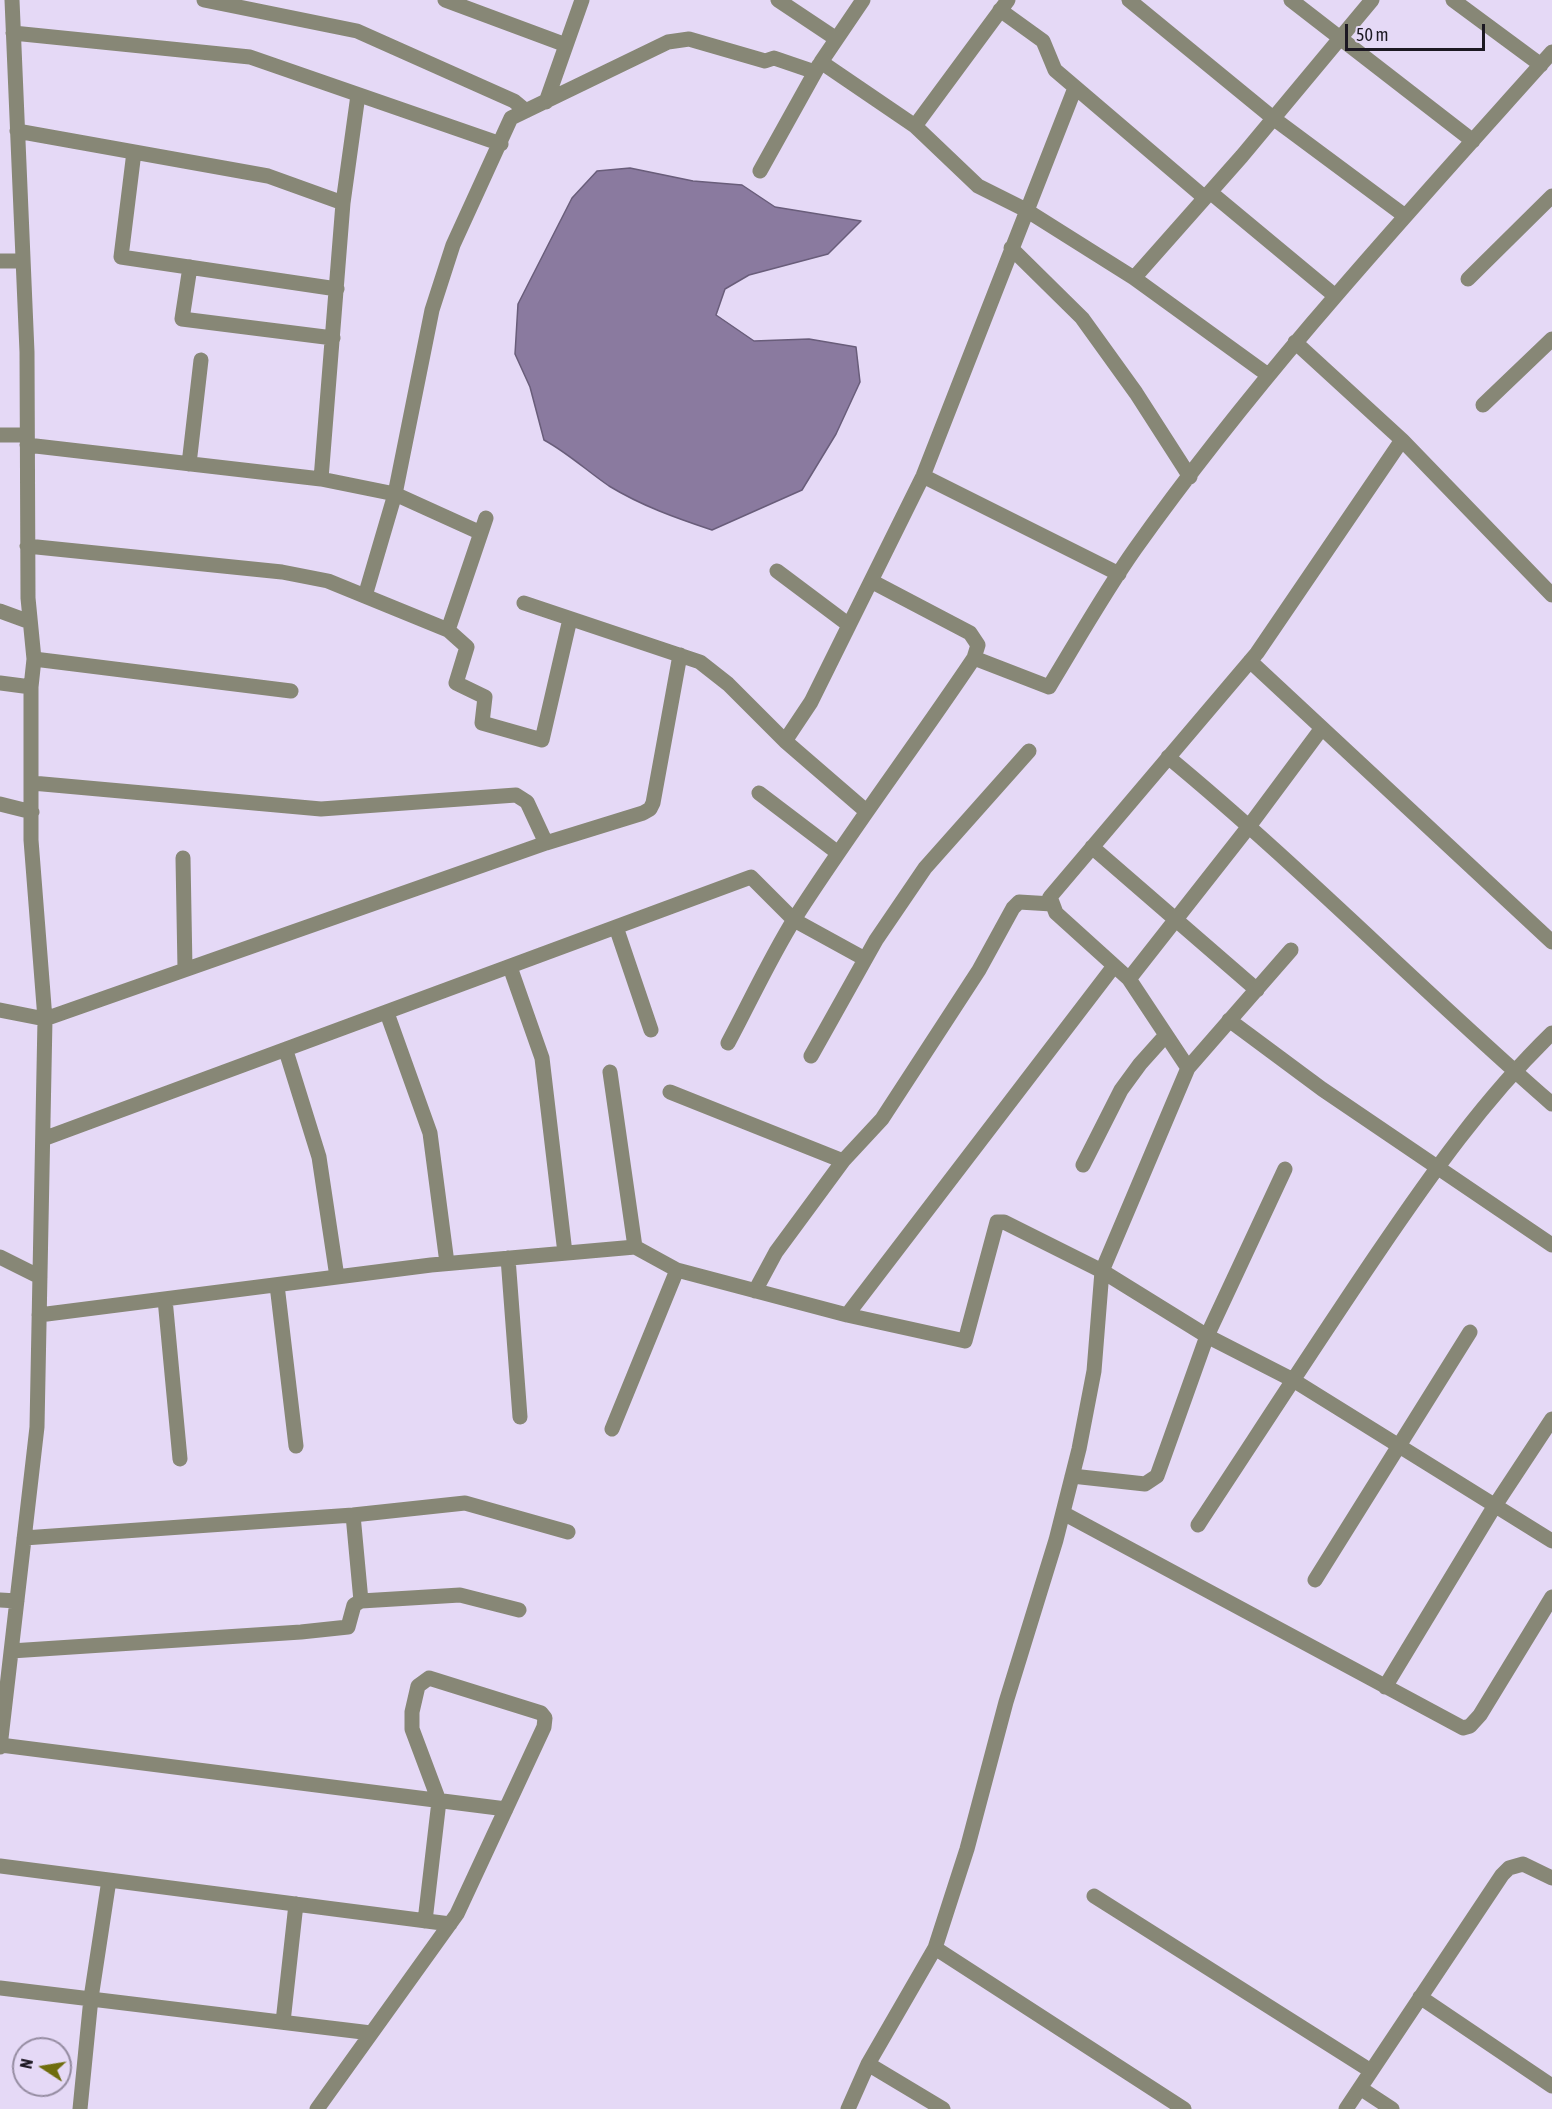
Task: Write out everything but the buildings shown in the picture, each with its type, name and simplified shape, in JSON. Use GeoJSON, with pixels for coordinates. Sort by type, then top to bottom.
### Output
{"type":"FeatureCollection","features":[{"type":"Feature","properties":{"kind":"street"},"geometry":{"type":"LineString","coordinates":[[12,0],[13,33],[7,75],[17,132],[23,261],[27,546],[34,659],[31,687],[31,840],[45,1019],[37,1427],[0,1746],[506,1809]]}},
{"type":"Feature","properties":{"kind":"street"},"geometry":{"type":"LineString","coordinates":[[204,0],[357,31],[514,101],[526,111]]}},
{"type":"Feature","properties":{"kind":"street"},"geometry":{"type":"LineString","coordinates":[[445,0],[566,45]]}},
{"type":"Feature","properties":{"kind":"street"},"geometry":{"type":"LineString","coordinates":[[546,102],[582,0]]}},
{"type":"Feature","properties":{"kind":"street"},"geometry":{"type":"LineString","coordinates":[[778,0],[835,38]]}},
{"type":"Feature","properties":{"kind":"street"},"geometry":{"type":"LineString","coordinates":[[760,171],[835,38],[863,0]]}},
{"type":"Feature","properties":{"kind":"street"},"geometry":{"type":"LineString","coordinates":[[1129,0],[1273,118],[1405,216]]}},
{"type":"Feature","properties":{"kind":"street"},"geometry":{"type":"LineString","coordinates":[[1291,0],[1473,141]]}},
{"type":"Feature","properties":{"kind":"street"},"geometry":{"type":"LineString","coordinates":[[1134,278],[1372,0]]}},
{"type":"Feature","properties":{"kind":"street"},"geometry":{"type":"LineString","coordinates":[[1453,0],[1541,64]]}},
{"type":"Feature","properties":{"kind":"street"},"geometry":{"type":"LineString","coordinates":[[915,126],[1004,5],[1043,41],[1055,70],[1075,88],[1334,295]]}},
{"type":"Feature","properties":{"kind":"street"},"geometry":{"type":"LineString","coordinates":[[13,33],[250,57],[501,144]]}},
{"type":"Feature","properties":{"kind":"street"},"geometry":{"type":"LineString","coordinates":[[365,596],[395,494],[432,310],[453,245],[511,118],[668,42],[689,39],[765,61],[774,58],[818,67],[915,126],[978,186],[1026,210],[1134,278],[1268,375]]}},
{"type":"Feature","properties":{"kind":"street"},"geometry":{"type":"LineString","coordinates":[[974,658],[1049,687],[1119,574],[1294,342],[1552,52]]}},
{"type":"Feature","properties":{"kind":"street"},"geometry":{"type":"LineString","coordinates":[[785,741],[811,702],[923,476],[1075,88]]}},
{"type":"Feature","properties":{"kind":"street"},"geometry":{"type":"LineString","coordinates":[[321,479],[343,203],[358,95]]}},
{"type":"Feature","properties":{"kind":"street"},"geometry":{"type":"LineString","coordinates":[[17,132],[268,176],[343,203]]}},
{"type":"Feature","properties":{"kind":"street"},"geometry":{"type":"LineString","coordinates":[[134,152],[121,257],[337,289]]}},
{"type":"Feature","properties":{"kind":"street"},"geometry":{"type":"LineString","coordinates":[[1468,279],[1552,196]]}},
{"type":"Feature","properties":{"kind":"street"},"geometry":{"type":"LineString","coordinates":[[1011,248],[1082,318],[1130,383],[1190,477]]}},
{"type":"Feature","properties":{"kind":"street"},"geometry":{"type":"LineString","coordinates":[[0,261],[23,261]]}},
{"type":"Feature","properties":{"kind":"street"},"geometry":{"type":"LineString","coordinates":[[190,267],[182,319],[333,338]]}},
{"type":"Feature","properties":{"kind":"street"},"geometry":{"type":"LineString","coordinates":[[1483,405],[1552,339]]}},
{"type":"Feature","properties":{"kind":"street"},"geometry":{"type":"LineString","coordinates":[[1294,342],[1402,440],[1552,595]]}},
{"type":"Feature","properties":{"kind":"street"},"geometry":{"type":"LineString","coordinates":[[189,464],[201,360]]}},
{"type":"Feature","properties":{"kind":"street"},"geometry":{"type":"LineString","coordinates":[[0,435],[189,464],[321,479],[395,494],[483,526],[448,630]]}},
{"type":"Feature","properties":{"kind":"street"},"geometry":{"type":"LineString","coordinates":[[1188,1068],[1129,979],[1056,914],[1050,897],[1250,661],[1402,440]]}},
{"type":"Feature","properties":{"kind":"street"},"geometry":{"type":"LineString","coordinates":[[923,476],[1119,574]]}},
{"type":"Feature","properties":{"kind":"street"},"geometry":{"type":"LineString","coordinates":[[27,546],[282,572],[328,581],[448,630],[467,647],[456,683],[484,698],[482,723],[542,740],[570,619]]}},
{"type":"Feature","properties":{"kind":"street"},"geometry":{"type":"LineString","coordinates":[[777,571],[849,625]]}},
{"type":"Feature","properties":{"kind":"street"},"geometry":{"type":"LineString","coordinates":[[728,1043],[794,920],[866,811],[921,737],[974,658],[978,645],[970,633],[871,581]]}},
{"type":"Feature","properties":{"kind":"street"},"geometry":{"type":"LineString","coordinates":[[524,603],[700,662],[728,684],[785,741],[866,811]]}},
{"type":"Feature","properties":{"kind":"street"},"geometry":{"type":"LineString","coordinates":[[0,611],[30,622]]}},
{"type":"Feature","properties":{"kind":"street"},"geometry":{"type":"LineString","coordinates":[[0,1010],[45,1019],[546,843],[650,809],[655,795],[680,655]]}},
{"type":"Feature","properties":{"kind":"street"},"geometry":{"type":"LineString","coordinates":[[34,659],[291,691]]}},
{"type":"Feature","properties":{"kind":"street"},"geometry":{"type":"LineString","coordinates":[[1250,661],[1552,942]]}},
{"type":"Feature","properties":{"kind":"street"},"geometry":{"type":"LineString","coordinates":[[0,683],[31,687]]}},
{"type":"Feature","properties":{"kind":"street"},"geometry":{"type":"LineString","coordinates":[[1129,979],[1250,825],[1322,728]]}},
{"type":"Feature","properties":{"kind":"street"},"geometry":{"type":"LineString","coordinates":[[811,1056],[865,959],[925,868],[1029,751]]}},
{"type":"Feature","properties":{"kind":"street"},"geometry":{"type":"LineString","coordinates":[[1168,757],[1250,825],[1552,1104]]}},
{"type":"Feature","properties":{"kind":"street"},"geometry":{"type":"LineString","coordinates":[[32,783],[321,809],[510,795],[527,802],[546,843]]}},
{"type":"Feature","properties":{"kind":"street"},"geometry":{"type":"LineString","coordinates":[[759,794],[838,853]]}},
{"type":"Feature","properties":{"kind":"street"},"geometry":{"type":"LineString","coordinates":[[0,804],[32,812]]}},
{"type":"Feature","properties":{"kind":"street"},"geometry":{"type":"LineString","coordinates":[[1092,848],[1257,990]]}},
{"type":"Feature","properties":{"kind":"street"},"geometry":{"type":"LineString","coordinates":[[183,858],[185,969]]}},
{"type":"Feature","properties":{"kind":"street"},"geometry":{"type":"LineString","coordinates":[[43,1139],[286,1051],[751,877],[794,920],[865,959]]}},
{"type":"Feature","properties":{"kind":"street"},"geometry":{"type":"LineString","coordinates":[[755,1291],[776,1252],[843,1161],[882,1119],[979,969],[1013,908],[1019,902],[1053,904]]}},
{"type":"Feature","properties":{"kind":"street"},"geometry":{"type":"LineString","coordinates":[[616,927],[651,1030]]}},
{"type":"Feature","properties":{"kind":"street"},"geometry":{"type":"LineString","coordinates":[[848,2109],[868,2064],[935,1948],[968,1849],[1006,1702],[1072,1476],[1094,1371],[1102,1271],[1188,1068],[1291,950]]}},
{"type":"Feature","properties":{"kind":"street"},"geometry":{"type":"LineString","coordinates":[[847,1315],[1114,966]]}},
{"type":"Feature","properties":{"kind":"street"},"geometry":{"type":"LineString","coordinates":[[510,967],[542,1058],[565,1253]]}},
{"type":"Feature","properties":{"kind":"street"},"geometry":{"type":"LineString","coordinates":[[387,1013],[430,1133],[447,1263]]}},
{"type":"Feature","properties":{"kind":"street"},"geometry":{"type":"LineString","coordinates":[[1229,1020],[1322,1089],[1552,1245]]}},
{"type":"Feature","properties":{"kind":"street"},"geometry":{"type":"LineString","coordinates":[[1198,1525],[1437,1166],[1514,1070],[1552,1033]]}},
{"type":"Feature","properties":{"kind":"street"},"geometry":{"type":"LineString","coordinates":[[1083,1165],[1121,1090],[1166,1035]]}},
{"type":"Feature","properties":{"kind":"street"},"geometry":{"type":"LineString","coordinates":[[286,1051],[319,1157],[337,1277]]}},
{"type":"Feature","properties":{"kind":"street"},"geometry":{"type":"LineString","coordinates":[[610,1072],[636,1247]]}},
{"type":"Feature","properties":{"kind":"street"},"geometry":{"type":"LineString","coordinates":[[670,1092],[843,1161]]}},
{"type":"Feature","properties":{"kind":"street"},"geometry":{"type":"LineString","coordinates":[[1072,1476],[1136,1484],[1152,1482],[1161,1469],[1207,1336],[1285,1169]]}},
{"type":"Feature","properties":{"kind":"street"},"geometry":{"type":"LineString","coordinates":[[39,1315],[447,1263],[636,1247],[677,1270],[847,1315],[965,1341],[997,1222],[1004,1222],[1102,1271],[1207,1336],[1293,1380],[1552,1542]]}},
{"type":"Feature","properties":{"kind":"street"},"geometry":{"type":"LineString","coordinates":[[0,1257],[40,1277]]}},
{"type":"Feature","properties":{"kind":"street"},"geometry":{"type":"LineString","coordinates":[[508,1258],[520,1417]]}},
{"type":"Feature","properties":{"kind":"street"},"geometry":{"type":"LineString","coordinates":[[612,1429],[677,1270]]}},
{"type":"Feature","properties":{"kind":"street"},"geometry":{"type":"LineString","coordinates":[[277,1285],[296,1446]]}},
{"type":"Feature","properties":{"kind":"street"},"geometry":{"type":"LineString","coordinates":[[165,1299],[180,1459]]}},
{"type":"Feature","properties":{"kind":"street"},"geometry":{"type":"LineString","coordinates":[[1315,1580],[1470,1332]]}},
{"type":"Feature","properties":{"kind":"street"},"geometry":{"type":"LineString","coordinates":[[1384,1687],[1494,1507],[1552,1419]]}},
{"type":"Feature","properties":{"kind":"street"},"geometry":{"type":"LineString","coordinates":[[24,1538],[353,1515],[465,1503],[568,1532]]}},
{"type":"Feature","properties":{"kind":"street"},"geometry":{"type":"LineString","coordinates":[[1063,1512],[1458,1726],[1470,1726],[1552,1597]]}},
{"type":"Feature","properties":{"kind":"street"},"geometry":{"type":"LineString","coordinates":[[353,1515],[361,1601]]}},
{"type":"Feature","properties":{"kind":"street"},"geometry":{"type":"LineString","coordinates":[[11,1651],[348,1627],[354,1605],[361,1601],[460,1595],[519,1610]]}},
{"type":"Feature","properties":{"kind":"street"},"geometry":{"type":"LineString","coordinates":[[0,1600],[17,1601]]}},
{"type":"Feature","properties":{"kind":"street"},"geometry":{"type":"LineString","coordinates":[[317,2109],[450,1924],[476,1877],[544,1727],[544,1715],[429,1678],[418,1686],[411,1722],[439,1801],[425,1921]]}},
{"type":"Feature","properties":{"kind":"street"},"geometry":{"type":"LineString","coordinates":[[1346,2109],[1509,1868],[1516,1864],[1530,1865],[1552,1878]]}},
{"type":"Feature","properties":{"kind":"street"},"geometry":{"type":"LineString","coordinates":[[0,1866],[450,1924]]}},
{"type":"Feature","properties":{"kind":"street"},"geometry":{"type":"LineString","coordinates":[[80,2109],[91,1998],[109,1880]]}},
{"type":"Feature","properties":{"kind":"street"},"geometry":{"type":"LineString","coordinates":[[1094,1896],[1371,2071]]}},
{"type":"Feature","properties":{"kind":"street"},"geometry":{"type":"LineString","coordinates":[[283,2022],[296,1904]]}},
{"type":"Feature","properties":{"kind":"street"},"geometry":{"type":"LineString","coordinates":[[935,1948],[1184,2109]]}},
{"type":"Feature","properties":{"kind":"street"},"geometry":{"type":"LineString","coordinates":[[0,1988],[371,2033]]}},
{"type":"Feature","properties":{"kind":"street"},"geometry":{"type":"LineString","coordinates":[[1420,1997],[1552,2086]]}},
{"type":"Feature","properties":{"kind":"street"},"geometry":{"type":"LineString","coordinates":[[868,2064],[943,2109]]}},
{"type":"Feature","properties":{"kind":"street"},"geometry":{"type":"LineString","coordinates":[[1360,2088],[1392,2109]]}},
{"type":"Feature","properties":{"kind":"shaded area"},"geometry":{"type":"Polygon","coordinates":[[[630,168],[693,181],[742,185],[775,207],[861,221],[828,254],[749,275],[725,289],[716,315],[754,341],[809,339],[856,347],[860,382],[836,434],[802,490],[712,530],[634,500],[609,486],[544,440],[530,387],[515,354],[518,304],[572,198],[597,171],[630,168]]]}}]}
